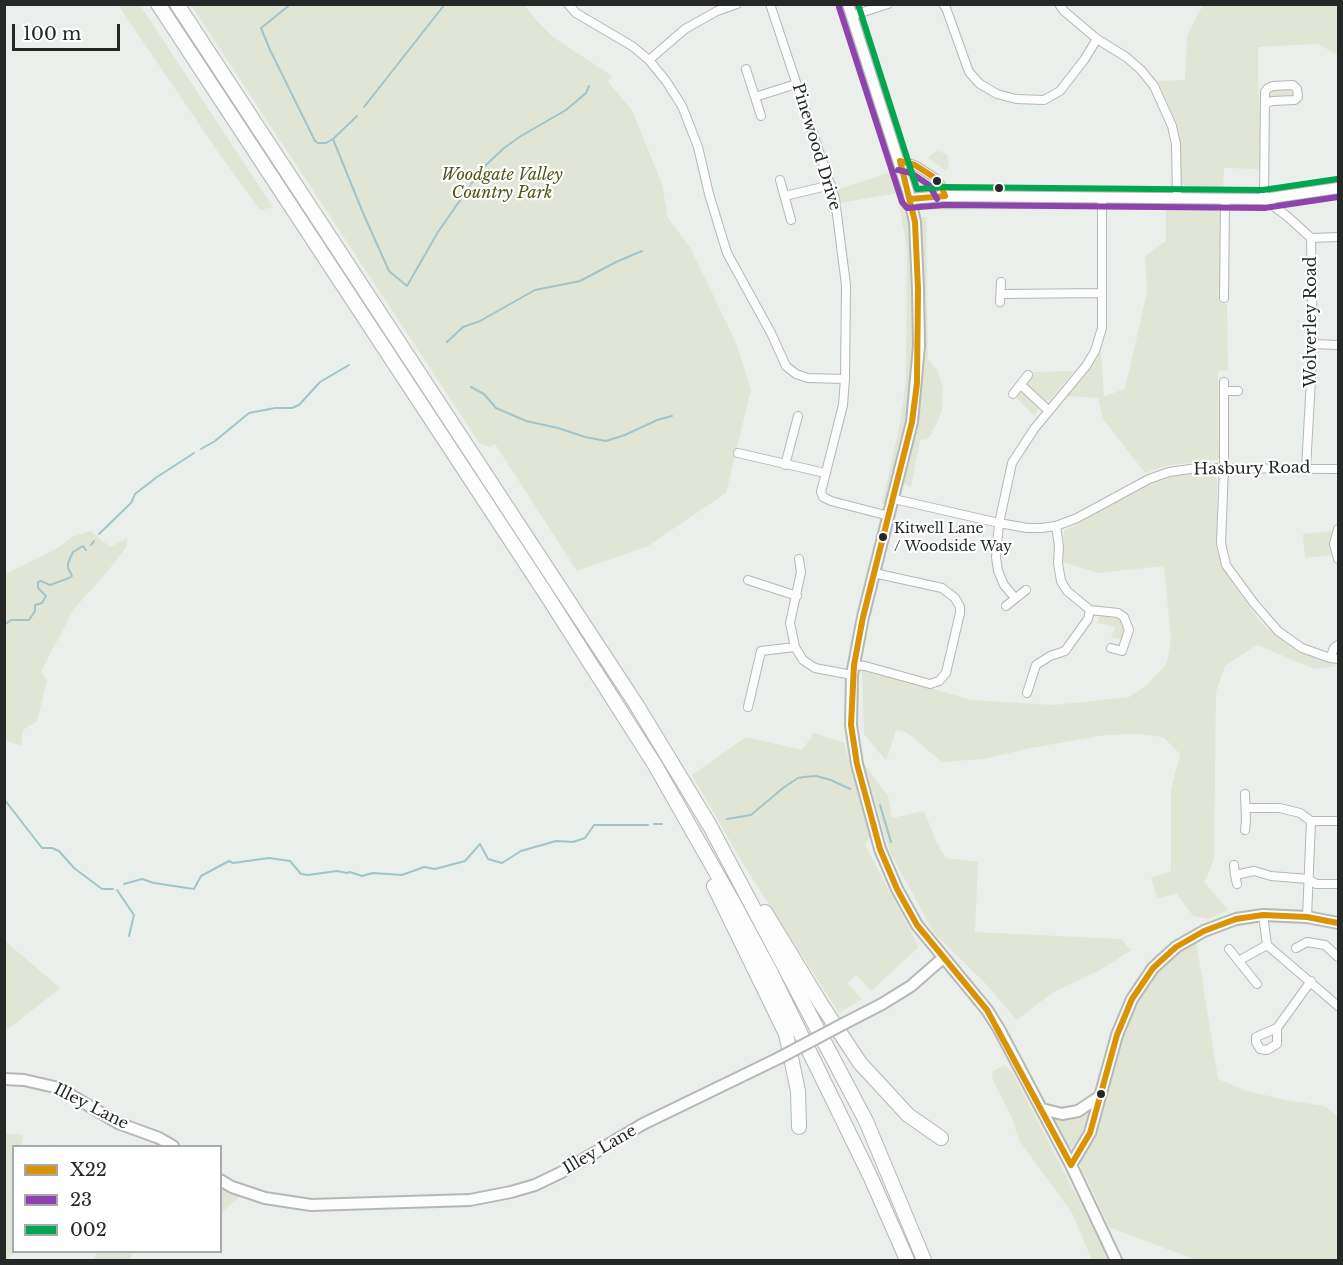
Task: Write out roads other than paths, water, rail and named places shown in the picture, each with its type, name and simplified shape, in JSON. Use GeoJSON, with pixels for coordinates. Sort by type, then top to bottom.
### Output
{"type":"FeatureCollection","features":[{"type":"Feature","properties":{"kind":"highway"},"geometry":{"type":"LineString","coordinates":[[158,4],[604,684],[665,784],[734,904],[775,982],[871,1178],[906,1260]]}},
{"type":"Feature","properties":{"kind":"highway"},"geometry":{"type":"LineString","coordinates":[[177,4],[630,694],[710,826],[860,1063],[908,1115],[942,1138]]}},
{"type":"Feature","properties":{"kind":"highway"},"geometry":{"type":"LineString","coordinates":[[665,784],[786,1034],[798,1091],[799,1127]]}},
{"type":"Feature","properties":{"kind":"highway"},"geometry":{"type":"LineString","coordinates":[[710,826],[866,1121],[924,1260]]}},
{"type":"Feature","properties":{"kind":"street"},"geometry":{"type":"LineString","coordinates":[[568,4],[576,13],[632,46],[649,60],[682,106],[698,147],[708,194],[727,254],[771,333],[786,366],[796,374],[807,378],[845,379]]}},
{"type":"Feature","properties":{"kind":"street"},"geometry":{"type":"LineString","coordinates":[[649,60],[686,29],[717,11],[737,4]]}},
{"type":"Feature","properties":{"kind":"street","name":"Pinewood Drive"},"geometry":{"type":"LineString","coordinates":[[770,4],[831,185],[846,285],[843,405],[821,492],[823,497],[831,501],[889,516]]}},
{"type":"Feature","properties":{"kind":"street"},"geometry":{"type":"LineString","coordinates":[[848,4],[900,161],[910,199],[915,222],[918,289],[917,383],[912,422],[874,573],[853,670],[850,725],[857,764],[880,849],[897,889],[917,925],[987,1010],[999,1029],[1071,1165],[1116,1260]]}},
{"type":"Feature","properties":{"kind":"street"},"geometry":{"type":"LineString","coordinates":[[851,16],[888,4]]}},
{"type":"Feature","properties":{"kind":"street"},"geometry":{"type":"LineString","coordinates":[[943,4],[969,72],[980,84],[997,94],[1016,99],[1044,100],[1060,91],[1097,39]]}},
{"type":"Feature","properties":{"kind":"street"},"geometry":{"type":"LineString","coordinates":[[1059,4],[1097,39],[1126,57],[1154,86],[1164,104],[1176,144],[1177,198]]}},
{"type":"Feature","properties":{"kind":"street"},"geometry":{"type":"LineString","coordinates":[[746,69],[761,116]]}},
{"type":"Feature","properties":{"kind":"street"},"geometry":{"type":"LineString","coordinates":[[755,97],[796,84]]}},
{"type":"Feature","properties":{"kind":"street"},"geometry":{"type":"LineString","coordinates":[[1264,199],[1265,104]]}},
{"type":"Feature","properties":{"kind":"street"},"geometry":{"type":"LineString","coordinates":[[900,161],[915,165],[935,178],[941,185],[945,196]]}},
{"type":"Feature","properties":{"kind":"street"},"geometry":{"type":"LineString","coordinates":[[780,180],[791,220]]}},
{"type":"Feature","properties":{"kind":"street"},"geometry":{"type":"LineString","coordinates":[[785,196],[831,185]]}},
{"type":"Feature","properties":{"kind":"street"},"geometry":{"type":"LineString","coordinates":[[910,199],[945,196],[1264,199],[1338,188]]}},
{"type":"Feature","properties":{"kind":"street"},"geometry":{"type":"LineString","coordinates":[[1015,598],[1004,585],[998,572],[996,557],[999,523],[1011,463],[1048,410],[1086,366],[1095,351],[1102,328],[1102,198]]}},
{"type":"Feature","properties":{"kind":"street","name":"Wolverley Road"},"geometry":{"type":"LineString","coordinates":[[1264,199],[1311,238],[1313,345],[1306,468]]}},
{"type":"Feature","properties":{"kind":"street"},"geometry":{"type":"LineString","coordinates":[[1224,298],[1225,200]]}},
{"type":"Feature","properties":{"kind":"street"},"geometry":{"type":"LineString","coordinates":[[1311,238],[1338,237]]}},
{"type":"Feature","properties":{"kind":"street"},"geometry":{"type":"LineString","coordinates":[[1002,282],[1001,298],[1102,293]]}},
{"type":"Feature","properties":{"kind":"street"},"geometry":{"type":"LineString","coordinates":[[1313,345],[1338,345]]}},
{"type":"Feature","properties":{"kind":"street"},"geometry":{"type":"LineString","coordinates":[[1013,393],[1028,375]]}},
{"type":"Feature","properties":{"kind":"street"},"geometry":{"type":"LineString","coordinates":[[1021,386],[1048,410]]}},
{"type":"Feature","properties":{"kind":"street"},"geometry":{"type":"LineString","coordinates":[[1238,391],[1225,386],[1221,543],[1226,565],[1278,631],[1302,648],[1334,658],[1334,648],[1338,645]]}},
{"type":"Feature","properties":{"kind":"street"},"geometry":{"type":"LineString","coordinates":[[785,465],[798,416]]}},
{"type":"Feature","properties":{"kind":"street"},"geometry":{"type":"LineString","coordinates":[[738,453],[825,473]]}},
{"type":"Feature","properties":{"kind":"street","name":"Hasbury Road"},"geometry":{"type":"LineString","coordinates":[[894,499],[1027,528],[1056,526],[1099,507],[1149,479],[1170,472],[1224,467],[1338,469]]}},
{"type":"Feature","properties":{"kind":"street"},"geometry":{"type":"LineString","coordinates":[[1056,526],[1061,581],[1073,598],[1090,610],[1118,613],[1124,617],[1128,630],[1122,651],[1111,648]]}},
{"type":"Feature","properties":{"kind":"street"},"geometry":{"type":"LineString","coordinates":[[1338,529],[1334,544],[1338,559]]}},
{"type":"Feature","properties":{"kind":"street"},"geometry":{"type":"LineString","coordinates":[[799,559],[801,572],[790,623],[795,648],[803,660],[815,668],[853,670],[865,666],[930,684],[939,681],[946,673],[956,633],[960,607],[955,598],[942,588],[874,573]]}},
{"type":"Feature","properties":{"kind":"street"},"geometry":{"type":"LineString","coordinates":[[748,580],[797,596]]}},
{"type":"Feature","properties":{"kind":"street"},"geometry":{"type":"LineString","coordinates":[[1006,606],[1026,590]]}},
{"type":"Feature","properties":{"kind":"street"},"geometry":{"type":"LineString","coordinates":[[1028,693],[1036,665],[1050,656],[1065,651],[1088,619],[1090,610]]}},
{"type":"Feature","properties":{"kind":"street"},"geometry":{"type":"LineString","coordinates":[[748,708],[761,651],[795,648]]}},
{"type":"Feature","properties":{"kind":"street"},"geometry":{"type":"LineString","coordinates":[[1245,794],[1245,830]]}},
{"type":"Feature","properties":{"kind":"street"},"geometry":{"type":"LineString","coordinates":[[1246,808],[1280,808],[1300,813],[1311,820],[1338,820]]}},
{"type":"Feature","properties":{"kind":"street"},"geometry":{"type":"LineString","coordinates":[[1307,917],[1311,820]]}},
{"type":"Feature","properties":{"kind":"street"},"geometry":{"type":"LineString","coordinates":[[1234,865],[1236,880],[1254,871],[1271,876],[1308,879],[1316,884],[1338,884]]}},
{"type":"Feature","properties":{"kind":"street"},"geometry":{"type":"LineString","coordinates":[[1263,915],[1267,945],[1338,1006]]}},
{"type":"Feature","properties":{"kind":"street"},"geometry":{"type":"LineString","coordinates":[[1071,1165],[1090,1133],[1117,1035],[1132,999],[1153,968],[1176,947],[1196,933],[1236,919],[1263,915],[1307,917],[1338,923]]}},
{"type":"Feature","properties":{"kind":"street"},"geometry":{"type":"LineString","coordinates":[[1296,948],[1307,942],[1325,945],[1338,957]]}},
{"type":"Feature","properties":{"kind":"street"},"geometry":{"type":"LineString","coordinates":[[1240,960],[1267,945]]}},
{"type":"Feature","properties":{"kind":"street"},"geometry":{"type":"LineString","coordinates":[[1230,949],[1257,984]]}},
{"type":"Feature","properties":{"kind":"street","name":"Illey Lane"},"geometry":{"type":"LineString","coordinates":[[222,1181],[265,1198],[311,1205],[470,1200],[535,1185],[562,1172],[643,1124],[882,1004],[911,986],[943,958]]}},
{"type":"Feature","properties":{"kind":"street"},"geometry":{"type":"LineString","coordinates":[[1278,1028],[1311,981]]}},
{"type":"Feature","properties":{"kind":"street","name":"Illey Lane"},"geometry":{"type":"LineString","coordinates":[[4,1079],[24,1080],[59,1088],[118,1123],[171,1145]]}},
{"type":"Feature","properties":{"kind":"street"},"geometry":{"type":"LineString","coordinates":[[1042,1109],[1062,1114],[1078,1111],[1100,1097]]}},
{"type":"Feature","properties":{"kind":"waterway"},"geometry":{"type":"LineString","coordinates":[[291,4],[261,28],[315,141],[326,143],[333,139]]}},
{"type":"Feature","properties":{"kind":"waterway"},"geometry":{"type":"LineString","coordinates":[[364,107],[445,4]]}},
{"type":"Feature","properties":{"kind":"waterway"},"geometry":{"type":"LineString","coordinates":[[471,184],[504,148],[566,110],[586,93],[589,86]]}},
{"type":"Feature","properties":{"kind":"waterway"},"geometry":{"type":"LineString","coordinates":[[357,116],[333,139],[389,271],[407,286],[438,232],[470,186]]}},
{"type":"Feature","properties":{"kind":"waterway"},"geometry":{"type":"LineString","coordinates":[[447,342],[463,327],[480,321],[535,290],[580,281],[642,251]]}},
{"type":"Feature","properties":{"kind":"waterway"},"geometry":{"type":"LineString","coordinates":[[201,449],[215,441],[249,413],[275,408],[292,408],[299,405],[320,382],[349,365]]}},
{"type":"Feature","properties":{"kind":"waterway"},"geometry":{"type":"LineString","coordinates":[[471,387],[484,394],[496,408],[526,421],[606,441],[672,416]]}},
{"type":"Feature","properties":{"kind":"waterway"},"geometry":{"type":"LineString","coordinates":[[99,534],[131,503],[135,494],[194,453]]}},
{"type":"Feature","properties":{"kind":"waterway"},"geometry":{"type":"LineString","coordinates":[[91,545],[94,541]]}},
{"type":"Feature","properties":{"kind":"waterway"},"geometry":{"type":"LineString","coordinates":[[4,625],[11,620],[29,620],[35,611],[35,605],[42,603],[46,596],[38,588],[38,582],[50,585],[69,578],[72,576],[68,563],[73,552],[83,546],[86,550]]}},
{"type":"Feature","properties":{"kind":"waterway"},"geometry":{"type":"LineString","coordinates":[[727,819],[751,815],[798,778],[816,776],[850,789]]}},
{"type":"Feature","properties":{"kind":"waterway"},"geometry":{"type":"LineString","coordinates":[[4,799],[42,848],[59,851],[74,868],[102,889],[113,889]]}},
{"type":"Feature","properties":{"kind":"waterway"},"geometry":{"type":"LineString","coordinates":[[880,805],[891,842]]}},
{"type":"Feature","properties":{"kind":"waterway"},"geometry":{"type":"LineString","coordinates":[[654,824],[662,824]]}},
{"type":"Feature","properties":{"kind":"waterway"},"geometry":{"type":"LineString","coordinates":[[124,884],[142,879],[194,889],[201,876],[229,861],[233,863],[269,858],[290,861],[301,874],[308,875],[337,871],[362,876],[373,873],[402,875],[424,867],[435,869],[465,861],[480,844],[488,859],[502,863],[521,851],[556,841],[573,842],[585,838],[594,825],[648,825]]}},
{"type":"Feature","properties":{"kind":"waterway"},"geometry":{"type":"LineString","coordinates":[[117,890],[134,915],[129,936]]}},
{"type":"Feature","properties":{"kind":"place","name":"Kitwell Lane / Woodside Way"},"geometry":{"type":"Point","coordinates":[883,537]}},
{"type":"Feature","properties":{"kind":"park label","name":"Woodgate Valley Country Park"},"geometry":{"type":"Point","coordinates":[502,184]}}]}
